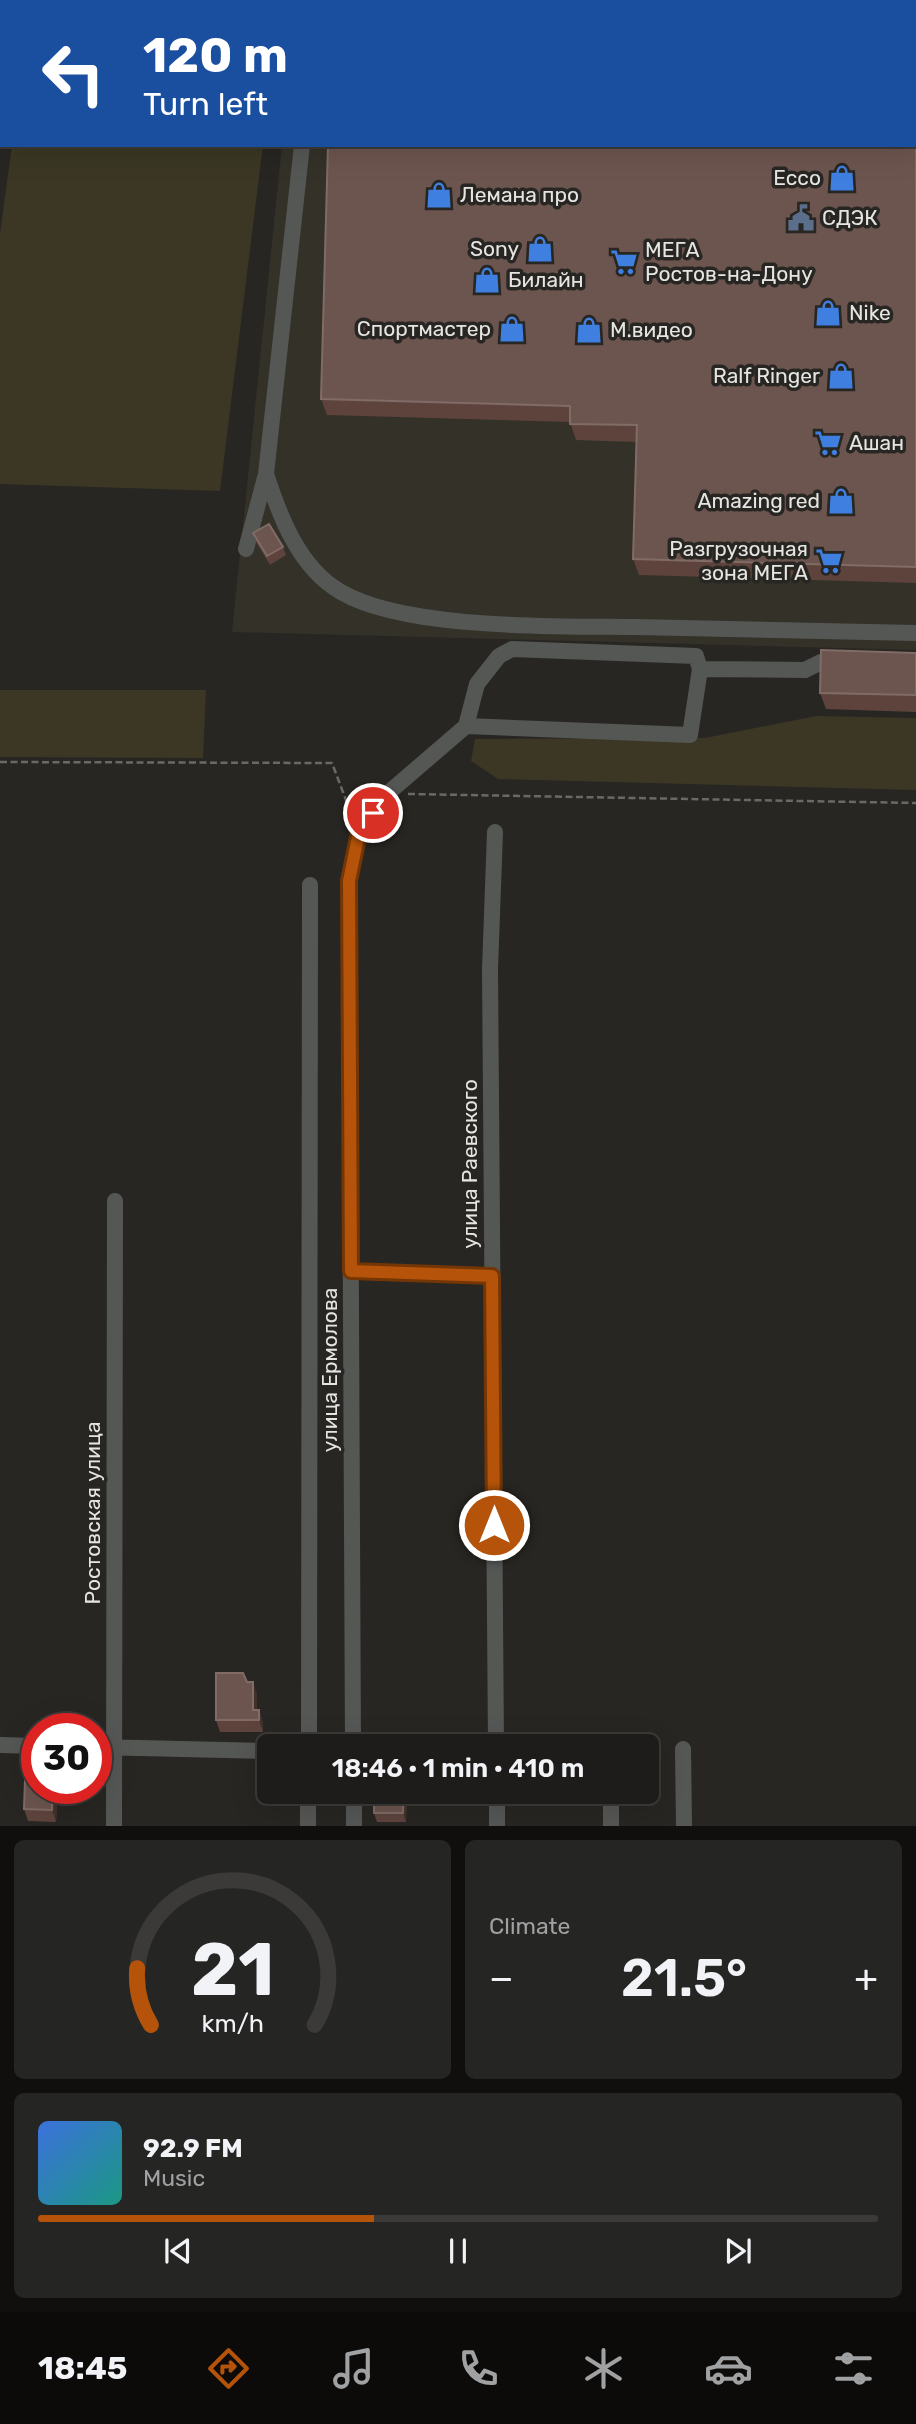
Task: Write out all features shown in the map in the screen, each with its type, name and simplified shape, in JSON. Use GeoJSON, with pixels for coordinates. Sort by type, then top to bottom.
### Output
{"type":"FeatureCollection","features":[{"type":"Feature","properties":{"kind":"street"},"geometry":{"type":"LineString","coordinates":[[246,549],[267,474],[302,147]]}},
{"type":"Feature","properties":{"kind":"street"},"geometry":{"type":"LineString","coordinates":[[267,474],[282,521],[322,578],[342,593],[418,615],[528,626],[916,632]]}},
{"type":"Feature","properties":{"kind":"street"},"geometry":{"type":"LineString","coordinates":[[521,647],[696,656],[700,669],[690,735],[466,726],[477,684],[499,656],[521,647]]}},
{"type":"Feature","properties":{"kind":"street"},"geometry":{"type":"LineString","coordinates":[[700,669],[805,670],[821,662],[855,660]]}},
{"type":"Feature","properties":{"kind":"street","name":"улица Ермолова"},"geometry":{"type":"LineString","coordinates":[[353,1734],[349,881],[359,832],[387,794],[466,726]]}},
{"type":"Feature","properties":{"kind":"street","name":"улица Раевского"},"geometry":{"type":"LineString","coordinates":[[495,832],[490,969],[496,1734]]}},
{"type":"Feature","properties":{"kind":"street","name":"улица Ермолова"},"geometry":{"type":"LineString","coordinates":[[309,1734],[310,885]]}},
{"type":"Feature","properties":{"kind":"street","name":"Ростовская улица"},"geometry":{"type":"LineString","coordinates":[[114,1825],[115,1201]]}},
{"type":"Feature","properties":{"kind":"street"},"geometry":{"type":"LineString","coordinates":[[351,1271],[492,1276]]}},
{"type":"Feature","properties":{"kind":"street"},"geometry":{"type":"LineString","coordinates":[[0,1745],[21,1746]]}},
{"type":"Feature","properties":{"kind":"street"},"geometry":{"type":"LineString","coordinates":[[114,1748],[257,1751]]}},
{"type":"Feature","properties":{"kind":"street"},"geometry":{"type":"LineString","coordinates":[[683,1749],[684,1825]]}},
{"type":"Feature","properties":{"kind":"street"},"geometry":{"type":"LineString","coordinates":[[308,1825],[309,1804]]}},
{"type":"Feature","properties":{"kind":"street"},"geometry":{"type":"LineString","coordinates":[[354,1804],[354,1825]]}},
{"type":"Feature","properties":{"kind":"street"},"geometry":{"type":"LineString","coordinates":[[497,1804],[497,1825]]}},
{"type":"Feature","properties":{"kind":"street"},"geometry":{"type":"LineString","coordinates":[[611,1804],[611,1825]]}},
{"type":"Feature","properties":{"kind":"path"},"geometry":{"type":"LineString","coordinates":[[0,762],[332,763],[359,832]]}},
{"type":"Feature","properties":{"kind":"path"},"geometry":{"type":"LineString","coordinates":[[387,794],[916,803]]}},
{"type":"Feature","properties":{"kind":"shaded area"},"geometry":{"type":"Polygon","coordinates":[[[12,147],[263,147],[220,491],[0,484],[0,234],[12,147]]]}},
{"type":"Feature","properties":{"kind":"shaded area","name":"МЕГА Ростов-на-Дону"},"geometry":{"type":"Polygon","coordinates":[[[282,147],[916,147],[916,650],[232,632],[282,147]]]}},
{"type":"Feature","properties":{"kind":"shaded area"},"geometry":{"type":"Polygon","coordinates":[[[0,690],[206,690],[203,758],[0,757],[0,690]]]}},
{"type":"Feature","properties":{"kind":"shaded area"},"geometry":{"type":"Polygon","coordinates":[[[816,716],[916,718],[916,790],[498,779],[471,761],[475,739],[705,738],[816,716]]]}},
{"type":"Feature","properties":{"kind":"building","name":"МЕГА Ростов-на-Дону"},"geometry":{"type":"Polygon","coordinates":[[[328,147],[916,147],[916,567],[633,559],[637,425],[570,424],[570,406],[321,399],[328,147]]]}},
{"type":"Feature","properties":{"kind":"building"},"geometry":{"type":"Polygon","coordinates":[[[269,524],[283,547],[267,556],[253,533],[269,524]]]}},
{"type":"Feature","properties":{"kind":"building"},"geometry":{"type":"Polygon","coordinates":[[[821,650],[916,653],[916,695],[820,693],[821,650]]]}},
{"type":"Feature","properties":{"kind":"building"},"geometry":{"type":"Polygon","coordinates":[[[216,1673],[243,1673],[247,1682],[253,1682],[253,1710],[259,1710],[259,1720],[216,1720],[216,1673]]]}},
{"type":"Feature","properties":{"kind":"building"},"geometry":{"type":"Polygon","coordinates":[[[24,1804],[52,1804],[52,1810],[24,1809],[24,1804]]]}},
{"type":"Feature","properties":{"kind":"building"},"geometry":{"type":"Polygon","coordinates":[[[374,1804],[403,1804],[403,1813],[374,1813],[374,1804]]]}},
{"type":"Feature","properties":{"kind":"place","name":"Ecco"},"geometry":{"type":"Point","coordinates":[842,178]}},
{"type":"Feature","properties":{"kind":"place","name":"Лемана про"},"geometry":{"type":"Point","coordinates":[439,195]}},
{"type":"Feature","properties":{"kind":"place","name":"СДЭК"},"geometry":{"type":"Point","coordinates":[801,218]}},
{"type":"Feature","properties":{"kind":"place","name":"Sony"},"geometry":{"type":"Point","coordinates":[540,249]}},
{"type":"Feature","properties":{"kind":"place","name":"МЕГА Ростов-на-Дону"},"geometry":{"type":"Point","coordinates":[624,262]}},
{"type":"Feature","properties":{"kind":"place","name":"Билайн"},"geometry":{"type":"Point","coordinates":[487,280]}},
{"type":"Feature","properties":{"kind":"place","name":"Nike"},"geometry":{"type":"Point","coordinates":[828,313]}},
{"type":"Feature","properties":{"kind":"place","name":"Спортмастер"},"geometry":{"type":"Point","coordinates":[512,329]}},
{"type":"Feature","properties":{"kind":"place","name":"М.видео"},"geometry":{"type":"Point","coordinates":[589,330]}},
{"type":"Feature","properties":{"kind":"place","name":"Ralf Ringer"},"geometry":{"type":"Point","coordinates":[841,376]}},
{"type":"Feature","properties":{"kind":"place","name":"Ашан"},"geometry":{"type":"Point","coordinates":[828,443]}},
{"type":"Feature","properties":{"kind":"place","name":"Amazing red"},"geometry":{"type":"Point","coordinates":[841,501]}},
{"type":"Feature","properties":{"kind":"place","name":"Разгрузочная зона МЕГА"},"geometry":{"type":"Point","coordinates":[829,561]}},
{"type":"Feature","properties":{"kind":"route"},"geometry":{"type":"LineString","coordinates":[[373,813],[359,832],[349,881],[351,1271],[492,1276],[494,1525]]}}]}
